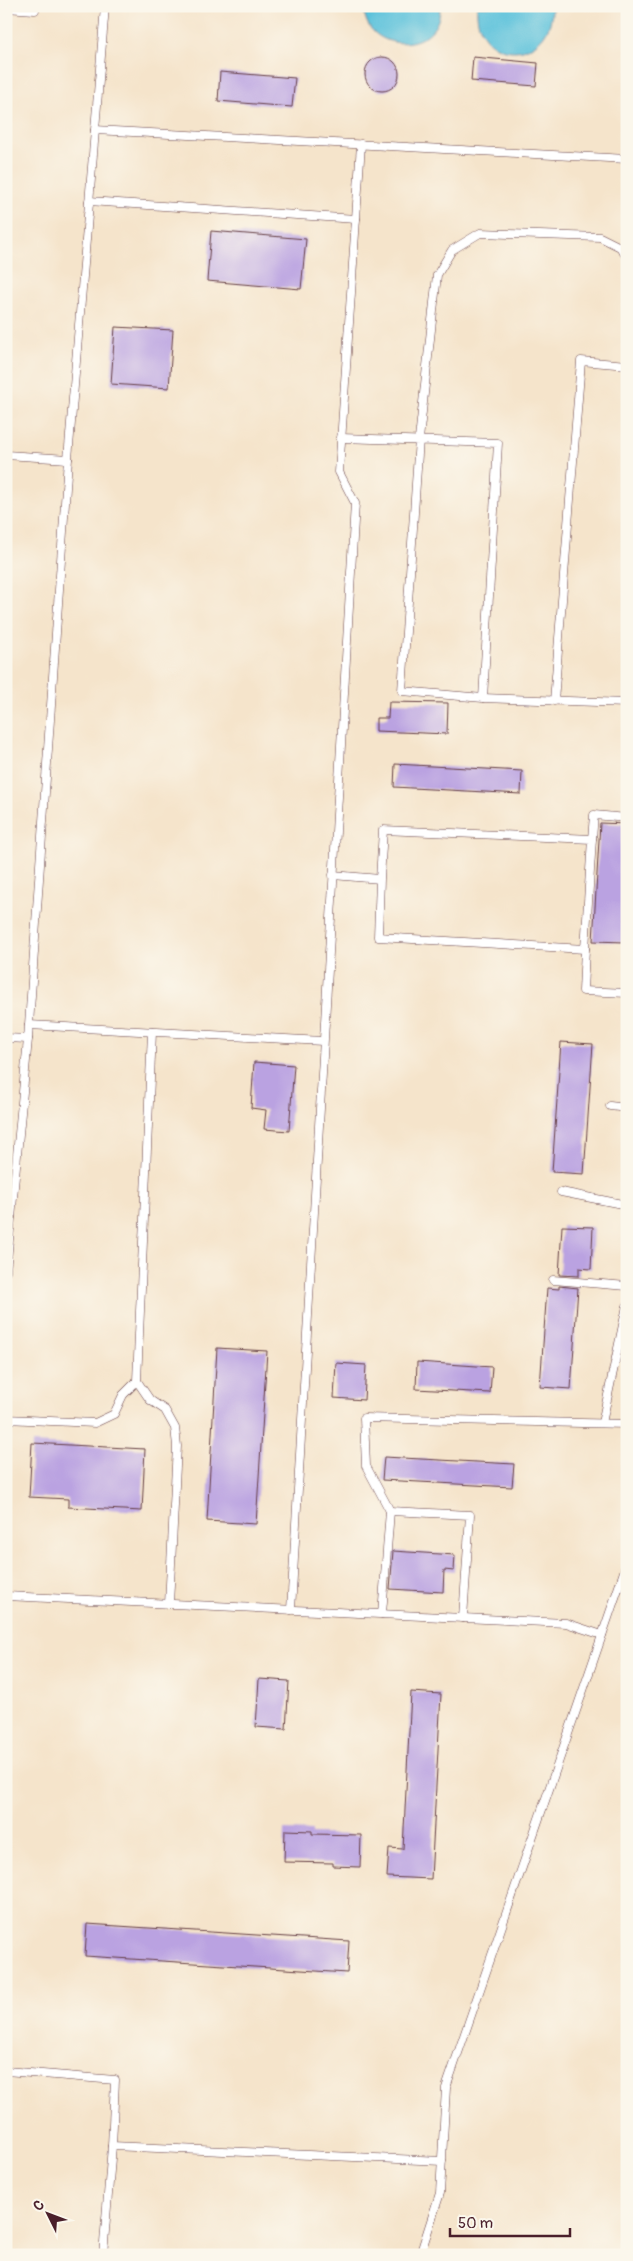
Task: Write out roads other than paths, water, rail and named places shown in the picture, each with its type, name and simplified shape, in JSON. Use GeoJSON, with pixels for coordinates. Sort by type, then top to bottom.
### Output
{"type":"FeatureCollection","features":[{"type":"Feature","properties":{"kind":"lane"},"geometry":{"type":"LineString","coordinates":[[6,8],[35,10],[35,6]]}},
{"type":"Feature","properties":{"kind":"lane"},"geometry":{"type":"LineString","coordinates":[[6,1271],[28,1039],[68,459],[105,6]]}},
{"type":"Feature","properties":{"kind":"lane"},"geometry":{"type":"LineString","coordinates":[[95,130],[627,159]]}},
{"type":"Feature","properties":{"kind":"lane"},"geometry":{"type":"LineString","coordinates":[[290,1610],[355,503],[351,492],[343,484],[339,472],[361,144]]}},
{"type":"Feature","properties":{"kind":"lane"},"geometry":{"type":"LineString","coordinates":[[89,201],[356,219]]}},
{"type":"Feature","properties":{"kind":"lane"},"geometry":{"type":"LineString","coordinates":[[627,257],[620,247],[600,237],[480,233],[452,250],[437,275],[419,439],[402,691],[483,698],[627,703]]}},
{"type":"Feature","properties":{"kind":"lane"},"geometry":{"type":"LineString","coordinates":[[554,701],[581,361],[627,365]]}},
{"type":"Feature","properties":{"kind":"lane"},"geometry":{"type":"LineString","coordinates":[[341,438],[498,443],[483,698]]}},
{"type":"Feature","properties":{"kind":"lane"},"geometry":{"type":"LineString","coordinates":[[6,455],[68,459]]}},
{"type":"Feature","properties":{"kind":"lane"},"geometry":{"type":"LineString","coordinates":[[627,818],[594,815],[583,991],[627,993]]}},
{"type":"Feature","properties":{"kind":"lane"},"geometry":{"type":"LineString","coordinates":[[585,948],[378,937],[380,879],[384,830],[592,839]]}},
{"type":"Feature","properties":{"kind":"lane"},"geometry":{"type":"LineString","coordinates":[[333,875],[380,879]]}},
{"type":"Feature","properties":{"kind":"lane"},"geometry":{"type":"LineString","coordinates":[[29,1025],[324,1041]]}},
{"type":"Feature","properties":{"kind":"lane"},"geometry":{"type":"LineString","coordinates":[[152,1032],[136,1380],[150,1400],[164,1410],[175,1428],[177,1446],[169,1604]]}},
{"type":"Feature","properties":{"kind":"lane"},"geometry":{"type":"LineString","coordinates":[[6,1038],[28,1039]]}},
{"type":"Feature","properties":{"kind":"lane"},"geometry":{"type":"LineString","coordinates":[[610,1106],[627,1108]]}},
{"type":"Feature","properties":{"kind":"lane"},"geometry":{"type":"LineString","coordinates":[[561,1192],[627,1205]]}},
{"type":"Feature","properties":{"kind":"lane"},"geometry":{"type":"LineString","coordinates":[[553,1280],[627,1286]]}},
{"type":"Feature","properties":{"kind":"lane"},"geometry":{"type":"LineString","coordinates":[[602,1423],[627,1306]]}},
{"type":"Feature","properties":{"kind":"lane"},"geometry":{"type":"LineString","coordinates":[[6,1419],[95,1423],[114,1414],[123,1395],[136,1380]]}},
{"type":"Feature","properties":{"kind":"lane"},"geometry":{"type":"LineString","coordinates":[[382,1614],[390,1511],[366,1466],[364,1418],[627,1424]]}},
{"type":"Feature","properties":{"kind":"lane"},"geometry":{"type":"LineString","coordinates":[[390,1511],[470,1515],[463,1618]]}},
{"type":"Feature","properties":{"kind":"lane"},"geometry":{"type":"LineString","coordinates":[[420,2255],[440,2193],[446,2088],[627,1563]]}},
{"type":"Feature","properties":{"kind":"lane"},"geometry":{"type":"LineString","coordinates":[[6,1596],[566,1623],[602,1635]]}},
{"type":"Feature","properties":{"kind":"lane"},"geometry":{"type":"LineString","coordinates":[[6,2072],[115,2080],[112,2146],[103,2255]]}},
{"type":"Feature","properties":{"kind":"lane"},"geometry":{"type":"LineString","coordinates":[[112,2146],[442,2161]]}},
{"type":"Feature","properties":{"kind":"water"},"geometry":{"type":"Polygon","coordinates":[[[364,6],[440,6],[437,22],[429,34],[417,40],[402,43],[388,40],[376,34],[367,22],[364,6]]]}},
{"type":"Feature","properties":{"kind":"water"},"geometry":{"type":"Polygon","coordinates":[[[477,6],[552,6],[549,26],[541,40],[528,48],[514,51],[500,48],[487,40],[479,26],[477,6]]]}}]}
